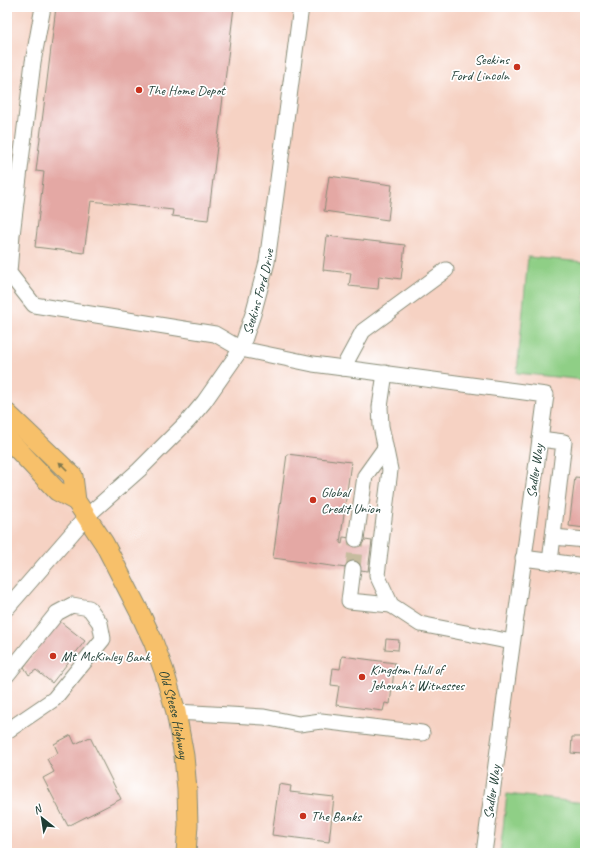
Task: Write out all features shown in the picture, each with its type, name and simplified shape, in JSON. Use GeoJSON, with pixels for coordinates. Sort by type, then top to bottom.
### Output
{"type":"FeatureCollection","features":[{"type":"Feature","properties":{"kind":"main road","name":"Old Steese Highway"},"geometry":{"type":"LineString","coordinates":[[7,413],[73,476],[76,501]]}},
{"type":"Feature","properties":{"kind":"main road","name":"Old Steese Highway"},"geometry":{"type":"LineString","coordinates":[[7,438],[28,458],[57,491],[76,501],[104,543],[140,613],[164,671],[176,712],[184,756],[187,790],[188,825],[186,853]]}},
{"type":"Feature","properties":{"kind":"street","name":"Sadler Way"},"geometry":{"type":"LineString","coordinates":[[43,7],[32,76],[12,235],[9,273],[34,305],[215,334],[241,349],[313,364],[546,395],[484,853]]}},
{"type":"Feature","properties":{"kind":"street","name":"Seekins Ford Drive"},"geometry":{"type":"LineString","coordinates":[[7,608],[87,516],[139,470],[188,421],[204,402],[241,349],[253,314],[267,262],[300,7]]}},
{"type":"Feature","properties":{"kind":"street"},"geometry":{"type":"LineString","coordinates":[[343,368],[363,331],[446,270]]}},
{"type":"Feature","properties":{"kind":"street"},"geometry":{"type":"LineString","coordinates":[[385,373],[380,407],[381,426],[390,470],[377,575],[391,605]]}},
{"type":"Feature","properties":{"kind":"street"},"geometry":{"type":"LineString","coordinates":[[540,439],[564,442],[550,562]]}},
{"type":"Feature","properties":{"kind":"street"},"geometry":{"type":"LineString","coordinates":[[356,539],[365,476],[385,448]]}},
{"type":"Feature","properties":{"kind":"street"},"geometry":{"type":"LineString","coordinates":[[554,537],[585,540]]}},
{"type":"Feature","properties":{"kind":"street"},"geometry":{"type":"LineString","coordinates":[[523,558],[585,566]]}},
{"type":"Feature","properties":{"kind":"street"},"geometry":{"type":"LineString","coordinates":[[352,569],[349,601],[391,605],[420,624],[512,642]]}},
{"type":"Feature","properties":{"kind":"street"},"geometry":{"type":"LineString","coordinates":[[7,675],[57,613],[72,605],[89,608],[100,623],[103,639],[54,699],[7,730]]}},
{"type":"Feature","properties":{"kind":"street"},"geometry":{"type":"LineString","coordinates":[[176,712],[264,718],[299,724],[321,721],[422,733]]}},
{"type":"Feature","properties":{"kind":"shaded area"},"geometry":{"type":"Polygon","coordinates":[[[7,7],[585,7],[585,853],[7,853],[7,7]]]}},
{"type":"Feature","properties":{"kind":"green space"},"geometry":{"type":"Polygon","coordinates":[[[528,257],[585,262],[585,380],[517,373],[528,257]]]}},
{"type":"Feature","properties":{"kind":"green space"},"geometry":{"type":"Polygon","coordinates":[[[507,794],[585,803],[585,853],[500,853],[507,794]]]}},
{"type":"Feature","properties":{"kind":"building","name":"The Home Depot"},"geometry":{"type":"Polygon","coordinates":[[[56,7],[234,7],[208,220],[172,216],[173,210],[91,201],[84,253],[35,247],[44,172],[36,171],[56,7]]]}},
{"type":"Feature","properties":{"kind":"building"},"geometry":{"type":"Polygon","coordinates":[[[329,176],[392,185],[388,220],[324,211],[329,176]]]}},
{"type":"Feature","properties":{"kind":"building"},"geometry":{"type":"Polygon","coordinates":[[[327,236],[405,245],[401,279],[379,276],[378,289],[349,286],[351,273],[323,270],[327,236]]]}},
{"type":"Feature","properties":{"kind":"building","name":"Global Credit Union"},"geometry":{"type":"Polygon","coordinates":[[[287,454],[351,462],[340,543],[342,544],[343,537],[372,541],[368,571],[273,558],[287,454]]]}},
{"type":"Feature","properties":{"kind":"building"},"geometry":{"type":"Polygon","coordinates":[[[575,477],[585,478],[585,528],[569,526],[575,477]]]}},
{"type":"Feature","properties":{"kind":"building","name":"Mt McKinley Bank"},"geometry":{"type":"Polygon","coordinates":[[[57,619],[85,641],[52,683],[36,670],[29,675],[24,667],[41,645],[39,643],[57,619]]]}},
{"type":"Feature","properties":{"kind":"building"},"geometry":{"type":"Polygon","coordinates":[[[386,639],[399,640],[398,650],[385,649],[386,639]]]}},
{"type":"Feature","properties":{"kind":"building","name":"Kingdom Hall of Jehovah's Witnesses"},"geometry":{"type":"Polygon","coordinates":[[[342,656],[395,663],[390,704],[385,703],[383,711],[336,705],[339,686],[331,685],[333,668],[340,669],[342,656]]]}},
{"type":"Feature","properties":{"kind":"building"},"geometry":{"type":"Polygon","coordinates":[[[71,735],[75,744],[90,737],[121,799],[68,826],[43,778],[54,772],[47,759],[58,753],[54,744],[71,735]]]}},
{"type":"Feature","properties":{"kind":"building"},"geometry":{"type":"Polygon","coordinates":[[[572,737],[583,737],[582,754],[571,753],[572,737]]]}},
{"type":"Feature","properties":{"kind":"building","name":"The Banks"},"geometry":{"type":"Polygon","coordinates":[[[279,784],[291,786],[290,792],[334,797],[329,842],[272,835],[279,784]]]}},
{"type":"Feature","properties":{"kind":"tunnel"},"geometry":{"type":"LineString","coordinates":[[353,569],[356,539]]}},
{"type":"Feature","properties":{"kind":"place","name":"Seekins Ford Lincoln"},"geometry":{"type":"Point","coordinates":[517,67]}},
{"type":"Feature","properties":{"kind":"place","name":"The Home Depot"},"geometry":{"type":"Point","coordinates":[139,90]}},
{"type":"Feature","properties":{"kind":"place","name":"Global Credit Union"},"geometry":{"type":"Point","coordinates":[313,500]}},
{"type":"Feature","properties":{"kind":"place","name":"Mt McKinley Bank"},"geometry":{"type":"Point","coordinates":[53,656]}},
{"type":"Feature","properties":{"kind":"place","name":"Kingdom Hall of Jehovah's Witnesses"},"geometry":{"type":"Point","coordinates":[362,677]}},
{"type":"Feature","properties":{"kind":"place","name":"The Banks"},"geometry":{"type":"Point","coordinates":[303,816]}}]}
